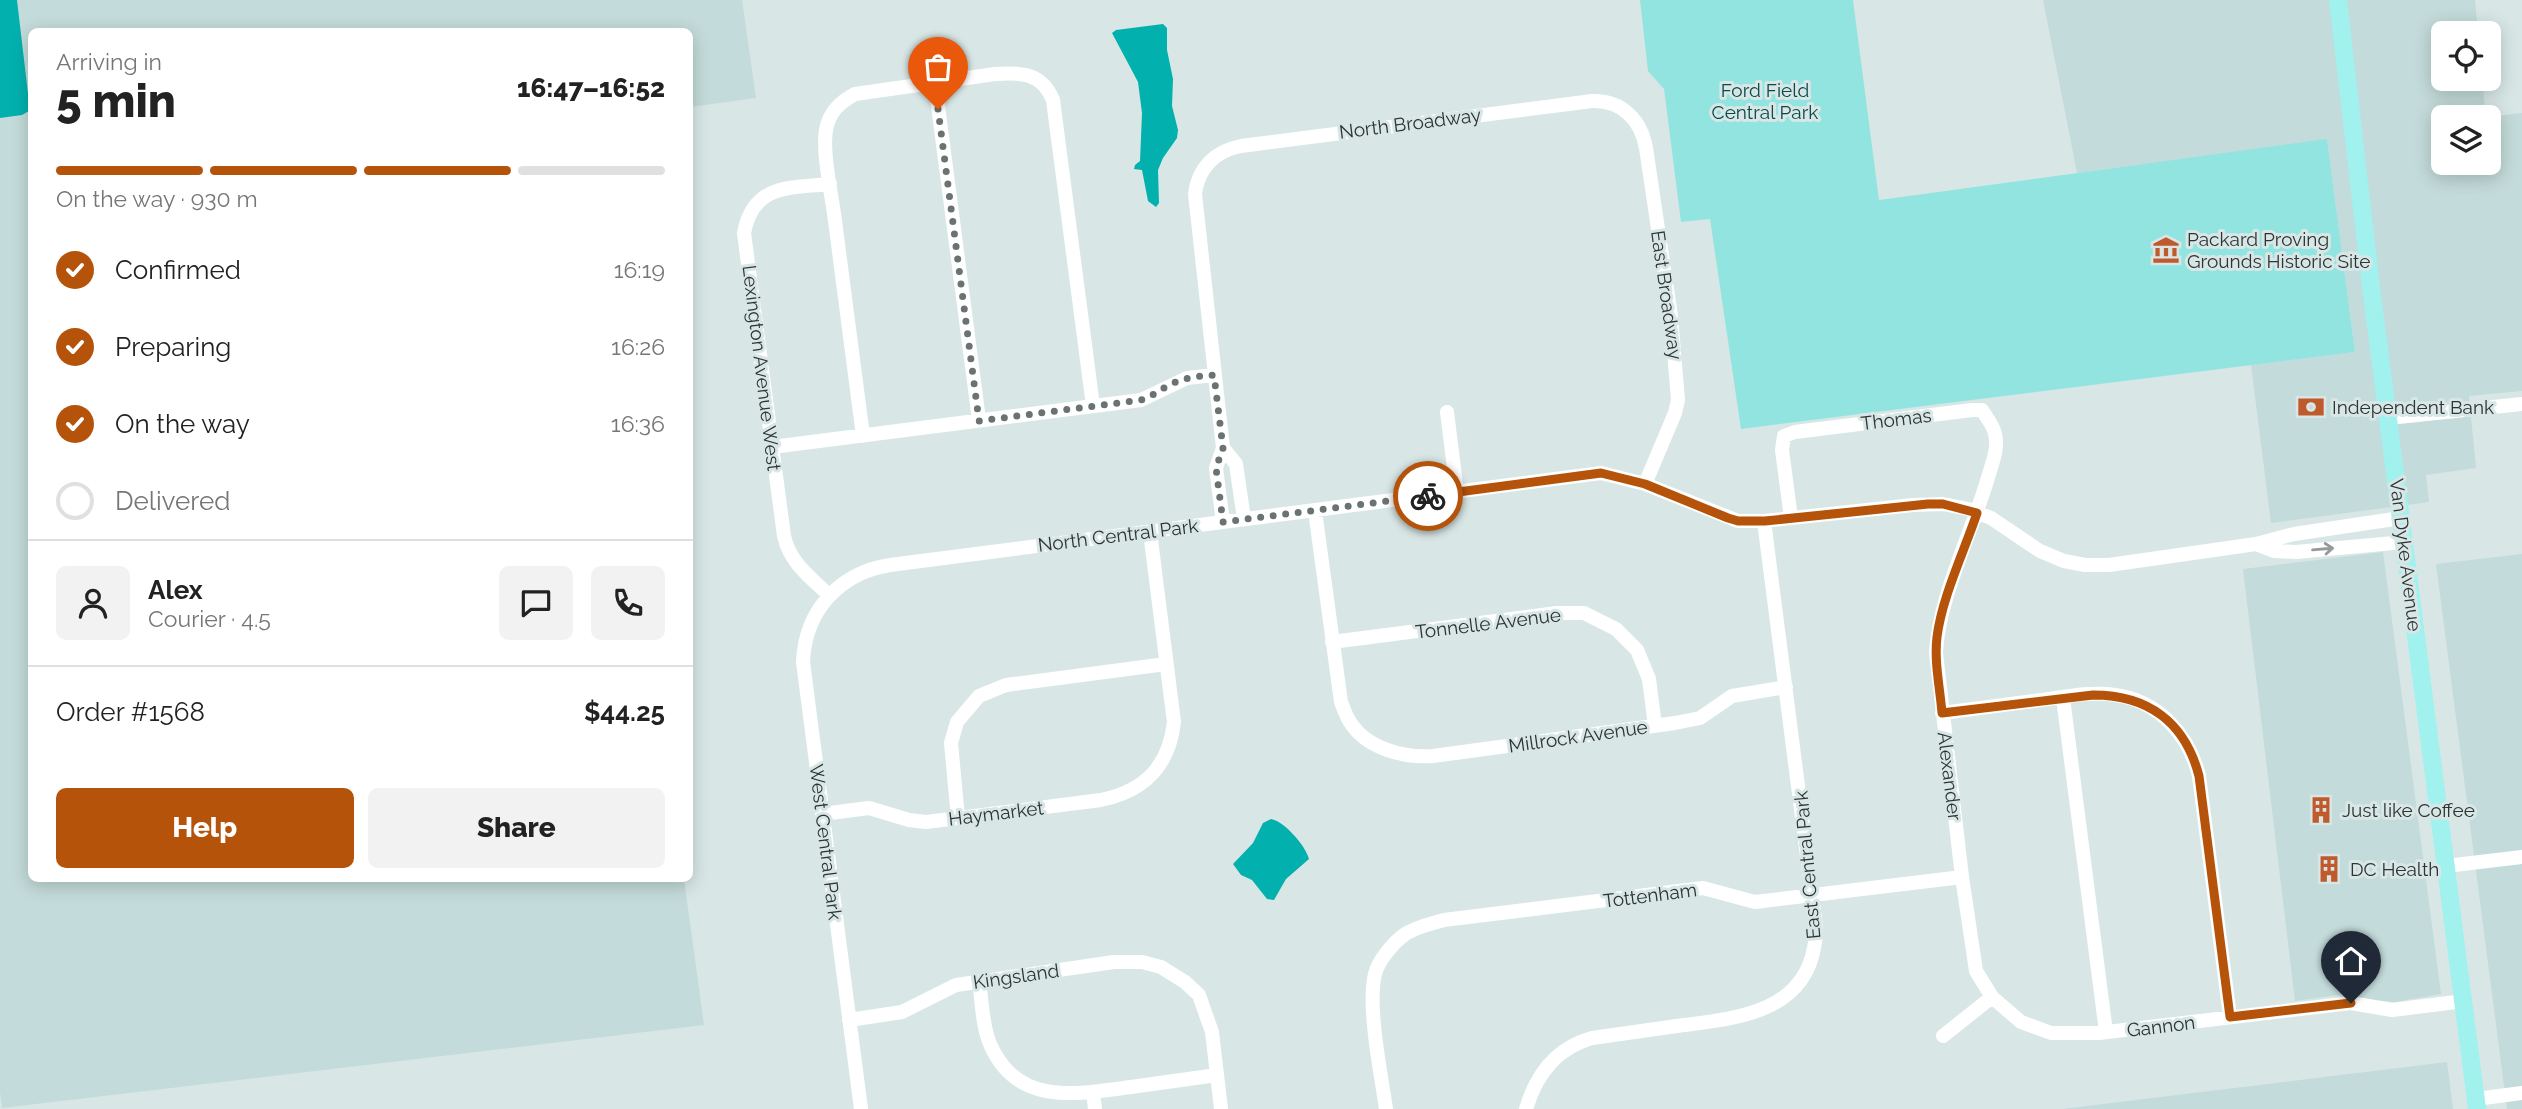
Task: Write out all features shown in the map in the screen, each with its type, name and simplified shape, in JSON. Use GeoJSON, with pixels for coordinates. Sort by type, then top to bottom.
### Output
{"type":"FeatureCollection","features":[{"type":"Feature","properties":{"kind":"main road","name":"Van Dyke Avenue"},"geometry":{"type":"LineString","coordinates":[[2338,0],[2371,287],[2477,1104]]}},
{"type":"Feature","properties":{"kind":"street"},"geometry":{"type":"LineString","coordinates":[[863,436],[825,137],[826,126],[841,102],[862,92],[1014,73],[1026,74],[1044,83],[1055,106],[1093,406]]}},
{"type":"Feature","properties":{"kind":"street"},"geometry":{"type":"LineString","coordinates":[[934,83],[979,421]]}},
{"type":"Feature","properties":{"kind":"street","name":"North Broadway"},"geometry":{"type":"LineString","coordinates":[[1214,375],[1195,194],[1197,183],[1214,157],[1226,150],[1278,140],[1592,100],[1606,101],[1622,108]]}},
{"type":"Feature","properties":{"kind":"street","name":"East Broadway"},"geometry":{"type":"LineString","coordinates":[[1622,108],[1639,124],[1645,142],[1671,316],[1679,391],[1675,413],[1645,484]]}},
{"type":"Feature","properties":{"kind":"street","name":"Lexington Avenue West"},"geometry":{"type":"LineString","coordinates":[[830,184],[779,189],[764,197],[748,215],[744,233],[787,550],[793,561],[834,590]]}},
{"type":"Feature","properties":{"kind":"street"},"geometry":{"type":"LineString","coordinates":[[772,447],[1141,400],[1152,397],[1172,383],[1187,378],[1214,375],[1223,448],[1216,468],[1223,522]]}},
{"type":"Feature","properties":{"kind":"street"},"geometry":{"type":"LineString","coordinates":[[2389,418],[2522,404]]}},
{"type":"Feature","properties":{"kind":"street","name":"Thomas"},"geometry":{"type":"LineString","coordinates":[[1791,518],[1782,450],[1784,436],[1795,432],[1982,410],[1995,433],[1995,451],[1977,513]]}},
{"type":"Feature","properties":{"kind":"street"},"geometry":{"type":"LineString","coordinates":[[1447,412],[1457,492]]}},
{"type":"Feature","properties":{"kind":"street"},"geometry":{"type":"LineString","coordinates":[[1223,448],[1236,464],[1244,519]]}},
{"type":"Feature","properties":{"kind":"street","name":"North Central Park"},"geometry":{"type":"LineString","coordinates":[[834,590],[860,573],[879,566],[1315,512],[1601,473],[1645,484],[1738,521],[1765,521],[1933,504],[1968,509],[1991,519],[2040,551],[2064,561],[2085,565],[2109,565],[2256,544],[2294,534],[2401,518]]}},
{"type":"Feature","properties":{"kind":"street"},"geometry":{"type":"LineString","coordinates":[[1219,494],[1240,491]]}},
{"type":"Feature","properties":{"kind":"street"},"geometry":{"type":"LineString","coordinates":[[1315,512],[1332,642]]}},
{"type":"Feature","properties":{"kind":"street","name":"Alexander"},"geometry":{"type":"LineString","coordinates":[[1962,877],[1937,667],[1937,636],[1977,513]]}},
{"type":"Feature","properties":{"kind":"street","name":"East Central Park"},"geometry":{"type":"LineString","coordinates":[[1526,1109],[1536,1081],[1551,1062],[1571,1047],[1592,1038],[1728,1020],[1754,1014],[1772,1005],[1799,981],[1814,948],[1812,895],[1765,521]]}},
{"type":"Feature","properties":{"kind":"street"},"geometry":{"type":"LineString","coordinates":[[958,818],[951,743],[957,722],[979,696],[1006,685],[1166,664],[1150,532]]}},
{"type":"Feature","properties":{"kind":"street","name":"North Central Park"},"geometry":{"type":"LineString","coordinates":[[2256,544],[2274,551],[2296,552],[2404,542]]}},
{"type":"Feature","properties":{"kind":"street","name":"West Central Park"},"geometry":{"type":"LineString","coordinates":[[834,590],[811,622],[806,634],[803,662],[861,1109]]}},
{"type":"Feature","properties":{"kind":"street","name":"Tonnelle Avenue"},"geometry":{"type":"LineString","coordinates":[[1332,642],[1557,613],[1584,613],[1616,629],[1637,650],[1649,679],[1656,726]]}},
{"type":"Feature","properties":{"kind":"street","name":"Millrock Avenue"},"geometry":{"type":"LineString","coordinates":[[1332,642],[1341,702],[1351,723],[1366,738],[1391,752],[1421,757],[1700,718],[1740,694],[1786,687]]}},
{"type":"Feature","properties":{"kind":"street","name":"Haymarket"},"geometry":{"type":"LineString","coordinates":[[822,814],[869,808],[918,822],[1120,796],[1140,785],[1160,765],[1168,751],[1174,722],[1166,664]]}},
{"type":"Feature","properties":{"kind":"street"},"geometry":{"type":"LineString","coordinates":[[1942,713],[2063,698],[2115,695],[2138,702],[2161,714],[2186,742],[2199,776],[2230,1017]]}},
{"type":"Feature","properties":{"kind":"street"},"geometry":{"type":"LineString","coordinates":[[2063,698],[2106,1032]]}},
{"type":"Feature","properties":{"kind":"street"},"geometry":{"type":"LineString","coordinates":[[2446,866],[2522,857]]}},
{"type":"Feature","properties":{"kind":"street","name":"Tottenham"},"geometry":{"type":"LineString","coordinates":[[1385,1109],[1373,999],[1375,971],[1387,952],[1403,935],[1423,926],[1444,920],[1703,888],[1755,902],[1962,877]]}},
{"type":"Feature","properties":{"kind":"street","name":"Gannon"},"geometry":{"type":"LineString","coordinates":[[1962,877],[1976,971],[1992,997],[2021,1023],[2051,1033],[2106,1032],[2351,1003],[2392,1010],[2464,1001]]}},
{"type":"Feature","properties":{"kind":"street","name":"Kingsland"},"geometry":{"type":"LineString","coordinates":[[849,1020],[902,1012],[946,988],[979,981],[1114,962],[1142,962],[1161,967],[1185,982],[1199,995],[1209,1020],[1217,1075]]}},
{"type":"Feature","properties":{"kind":"street"},"geometry":{"type":"LineString","coordinates":[[979,981],[988,1037],[995,1054],[1008,1070],[1035,1089],[1061,1094],[1093,1092],[1217,1075],[1221,1109]]}},
{"type":"Feature","properties":{"kind":"street"},"geometry":{"type":"LineString","coordinates":[[1943,1035],[1992,997]]}},
{"type":"Feature","properties":{"kind":"street"},"geometry":{"type":"LineString","coordinates":[[1093,1092],[1095,1109]]}},
{"type":"Feature","properties":{"kind":"street"},"geometry":{"type":"LineString","coordinates":[[2477,1104],[2522,1093]]}},
{"type":"Feature","properties":{"kind":"shaded area"},"geometry":{"type":"Polygon","coordinates":[[[0,0],[742,0],[756,98],[693,107],[693,28],[28,28],[28,882],[684,882],[704,1025],[2,1108],[0,0]]]}},
{"type":"Feature","properties":{"kind":"shaded area"},"geometry":{"type":"Polygon","coordinates":[[[0,0],[17,0],[28,112],[0,118],[0,0]]]}},
{"type":"Feature","properties":{"kind":"shaded area"},"geometry":{"type":"Polygon","coordinates":[[[2043,0],[2475,0],[2477,21],[2431,21],[2431,91],[2483,91],[2485,105],[2431,105],[2431,175],[2501,175],[2501,115],[2522,113],[2522,391],[2469,396],[2476,468],[2426,475],[2429,502],[2271,523],[2251,365],[2355,352],[2327,140],[2077,173],[2043,0]]]}},
{"type":"Feature","properties":{"kind":"shaded area"},"geometry":{"type":"Polygon","coordinates":[[[1163,24],[1167,28],[1167,50],[1173,79],[1172,106],[1178,130],[1177,138],[1158,170],[1159,203],[1156,207],[1148,201],[1142,170],[1134,169],[1140,161],[1142,113],[1138,82],[1112,33],[1116,30],[1163,24]]]}},
{"type":"Feature","properties":{"kind":"shaded area"},"geometry":{"type":"Polygon","coordinates":[[[2383,552],[2441,994],[2395,1002],[2345,994],[2295,1001],[2243,569],[2383,552]]]}},
{"type":"Feature","properties":{"kind":"shaded area"},"geometry":{"type":"Polygon","coordinates":[[[2522,554],[2522,1109],[2507,1109],[2436,564],[2522,554]]]}},
{"type":"Feature","properties":{"kind":"shaded area"},"geometry":{"type":"Polygon","coordinates":[[[1271,819],[1282,824],[1294,835],[1309,859],[1286,879],[1274,900],[1267,899],[1252,880],[1241,875],[1233,864],[1253,843],[1263,823],[1271,819]]]}},
{"type":"Feature","properties":{"kind":"shaded area"},"geometry":{"type":"Polygon","coordinates":[[[2447,1062],[2453,1109],[2062,1109],[2447,1062]]]}},
{"type":"Feature","properties":{"kind":"green space","name":"Packard Proving Grounds Historic Site"},"geometry":{"type":"Polygon","coordinates":[[[1640,0],[1853,0],[1879,200],[2327,139],[2355,352],[1741,429],[1710,219],[1681,222],[1664,89],[1648,71],[1640,0]]]}},
{"type":"Feature","properties":{"kind":"way so far"},"geometry":{"type":"LineString","coordinates":[[938,109],[979,421],[1141,400],[1152,397],[1172,383],[1187,378],[1214,375],[1223,448],[1216,468],[1223,522],[1428,496]]}},
{"type":"Feature","properties":{"kind":"place","name":"Packard Proving Grounds Historic Site"},"geometry":{"type":"Point","coordinates":[2166,250]}},
{"type":"Feature","properties":{"kind":"place","name":"Independent Bank"},"geometry":{"type":"Point","coordinates":[2311,407]}},
{"type":"Feature","properties":{"kind":"place","name":"Just like Coffee"},"geometry":{"type":"Point","coordinates":[2321,810]}},
{"type":"Feature","properties":{"kind":"place","name":"DC Health"},"geometry":{"type":"Point","coordinates":[2329,869]}},
{"type":"Feature","properties":{"kind":"route"},"geometry":{"type":"LineString","coordinates":[[1428,496],[1601,473],[1629,478],[1738,521],[1765,521],[1928,504],[1943,504],[1977,513],[1937,636],[1942,713],[2063,698],[2115,695],[2138,702],[2161,714],[2186,742],[2199,776],[2230,1017],[2351,1003]]}},
{"type":"Feature","properties":{"kind":"park label","name":"Ford Field Central Park"},"geometry":{"type":"Point","coordinates":[1765,101]}}]}
